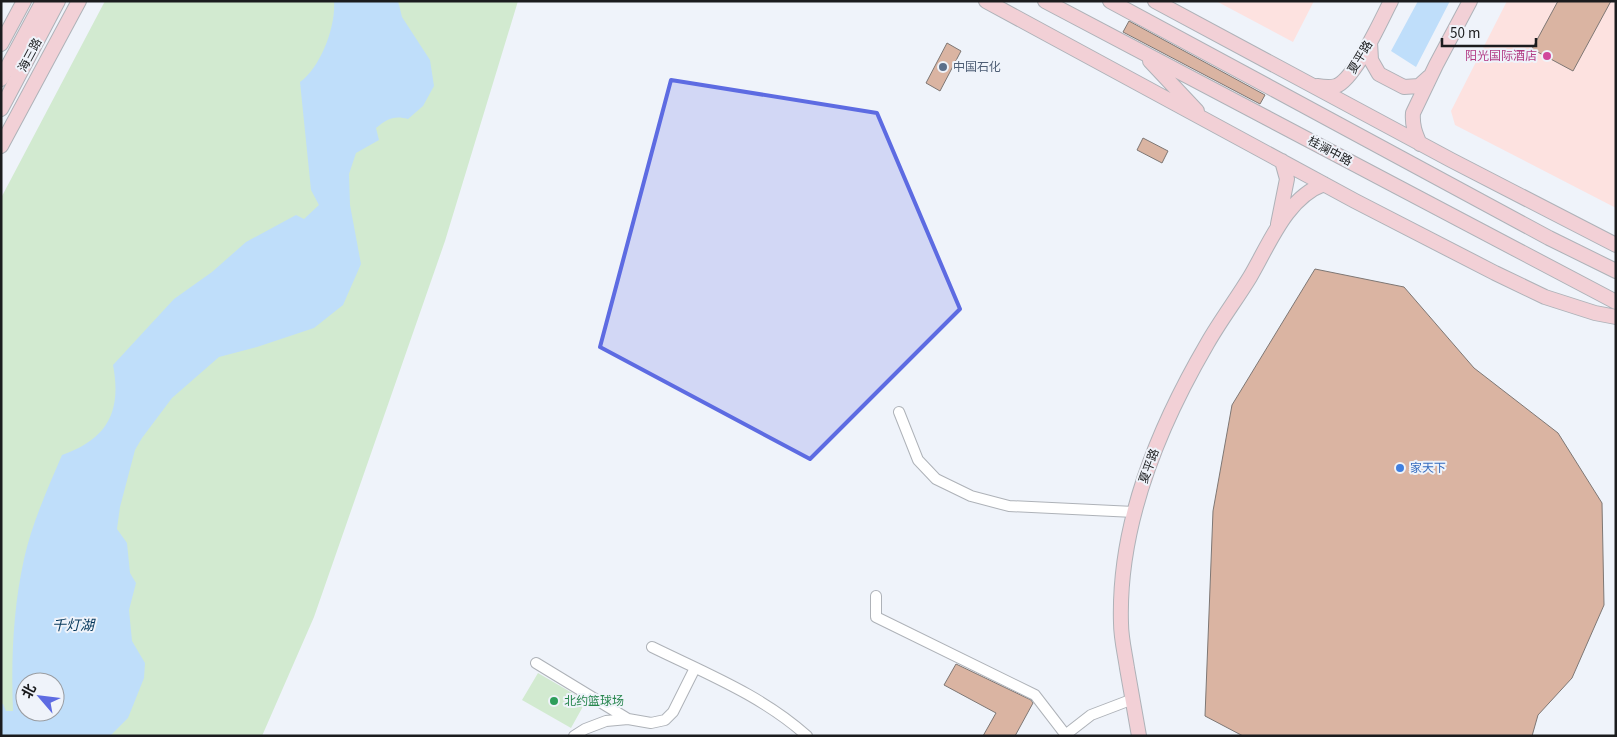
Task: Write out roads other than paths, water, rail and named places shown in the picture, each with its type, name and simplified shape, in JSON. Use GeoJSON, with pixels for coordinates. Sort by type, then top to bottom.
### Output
{"type":"FeatureCollection","features":[{"type":"Feature","properties":{"kind":"main road"},"geometry":{"type":"LineString","coordinates":[[1,44],[24,1]]}},
{"type":"Feature","properties":{"kind":"main road","name":"海三路"},"geometry":{"type":"LineString","coordinates":[[1,79],[43,1]]}},
{"type":"Feature","properties":{"kind":"main road","name":"海三路"},"geometry":{"type":"LineString","coordinates":[[1,109],[58,1]]}},
{"type":"Feature","properties":{"kind":"main road"},"geometry":{"type":"LineString","coordinates":[[1,146],[79,1]]}},
{"type":"Feature","properties":{"kind":"main road"},"geometry":{"type":"LineString","coordinates":[[986,1],[1324,184],[1494,273],[1545,297],[1595,313],[1616,317]]}},
{"type":"Feature","properties":{"kind":"main road","name":"桂澜中路"},"geometry":{"type":"LineString","coordinates":[[1045,1],[1616,302]]}},
{"type":"Feature","properties":{"kind":"main road"},"geometry":{"type":"LineString","coordinates":[[1110,1],[1549,238],[1616,271]]}},
{"type":"Feature","properties":{"kind":"main road"},"geometry":{"type":"LineString","coordinates":[[1155,1],[1420,144],[1616,245]]}},
{"type":"Feature","properties":{"kind":"main road","name":"夏平路"},"geometry":{"type":"LineString","coordinates":[[1311,85],[1326,87],[1337,85],[1346,79],[1371,39],[1391,1]]}},
{"type":"Feature","properties":{"kind":"main road"},"geometry":{"type":"LineString","coordinates":[[1420,144],[1414,130],[1413,113],[1470,1]]}},
{"type":"Feature","properties":{"kind":"main road"},"geometry":{"type":"LineString","coordinates":[[1157,25],[1254,54]]}},
{"type":"Feature","properties":{"kind":"main road"},"geometry":{"type":"LineString","coordinates":[[1371,39],[1370,49],[1374,68],[1379,74],[1394,82],[1404,87],[1418,86],[1433,72]]}},
{"type":"Feature","properties":{"kind":"main road"},"geometry":{"type":"LineString","coordinates":[[1141,52],[1206,119]]}},
{"type":"Feature","properties":{"kind":"main road","name":"夏平路"},"geometry":{"type":"LineString","coordinates":[[1278,225],[1287,179],[1282,160]]}},
{"type":"Feature","properties":{"kind":"main road","name":"夏平路"},"geometry":{"type":"LineString","coordinates":[[1139,736],[1121,624],[1124,572],[1134,512],[1156,445],[1207,344],[1250,277],[1278,225],[1308,191],[1324,184]]}},
{"type":"Feature","properties":{"kind":"street"},"geometry":{"type":"LineString","coordinates":[[898,412],[918,460],[936,479],[971,496],[1009,506],[1134,512]]}},
{"type":"Feature","properties":{"kind":"street"},"geometry":{"type":"LineString","coordinates":[[876,596],[876,617],[1035,695],[1064,735],[1091,715],[1133,698]]}},
{"type":"Feature","properties":{"kind":"street"},"geometry":{"type":"LineString","coordinates":[[652,647],[750,695],[807,736]]}},
{"type":"Feature","properties":{"kind":"street"},"geometry":{"type":"LineString","coordinates":[[536,663],[628,719]]}},
{"type":"Feature","properties":{"kind":"street"},"geometry":{"type":"LineString","coordinates":[[574,736],[585,729],[606,721],[628,719],[651,723],[665,720],[673,712],[695,668]]}},
{"type":"Feature","properties":{"kind":"water","name":"千灯湖"},"geometry":{"type":"Polygon","coordinates":[[[334,1],[398,1],[402,17],[430,60],[434,86],[423,106],[408,119],[395,118],[384,122],[376,128],[379,140],[356,153],[349,174],[350,205],[361,264],[343,305],[314,328],[257,347],[219,357],[172,398],[135,450],[120,507],[117,529],[127,543],[130,573],[136,583],[129,610],[132,641],[145,663],[144,678],[128,718],[110,736],[1,736],[1,704],[3,704],[6,711],[13,711],[12,673],[15,616],[20,578],[31,532],[62,455],[90,441],[108,422],[113,410],[115,397],[113,365],[174,299],[212,272],[246,242],[296,215],[304,219],[319,205],[311,190],[300,82],[308,75],[321,56],[330,34],[334,1]]]}},
{"type":"Feature","properties":{"kind":"water"},"geometry":{"type":"Polygon","coordinates":[[[1418,1],[1450,1],[1416,67],[1391,51],[1418,1]]]}},
{"type":"Feature","properties":{"kind":"place","name":"阳光国际酒店"},"geometry":{"type":"Point","coordinates":[1547,56]}},
{"type":"Feature","properties":{"kind":"place","name":"中国石化"},"geometry":{"type":"Point","coordinates":[943,67]}},
{"type":"Feature","properties":{"kind":"place","name":"家天下"},"geometry":{"type":"Point","coordinates":[1400,468]}},
{"type":"Feature","properties":{"kind":"place","name":"北约篮球场"},"geometry":{"type":"Point","coordinates":[554,701]}}]}
